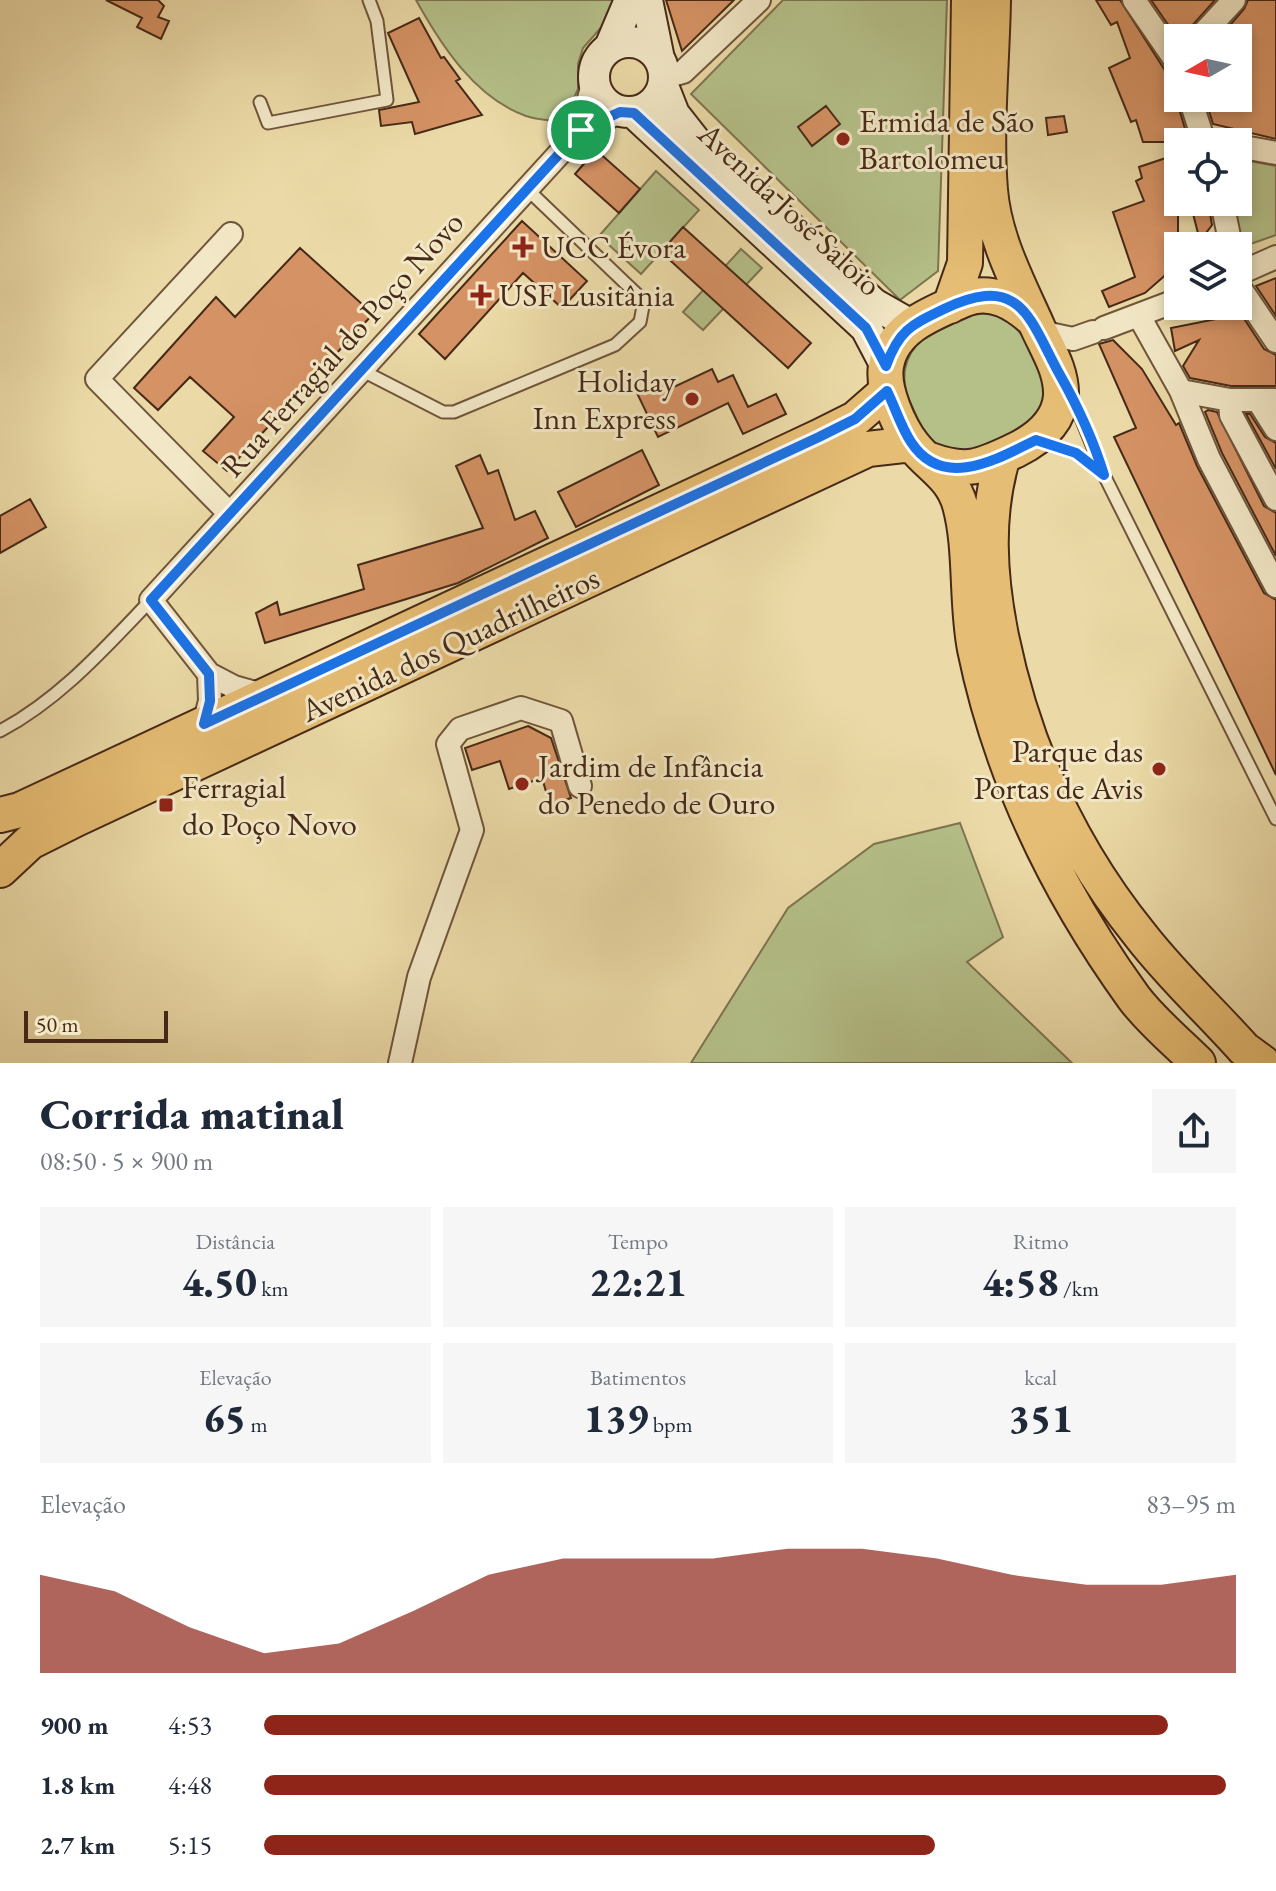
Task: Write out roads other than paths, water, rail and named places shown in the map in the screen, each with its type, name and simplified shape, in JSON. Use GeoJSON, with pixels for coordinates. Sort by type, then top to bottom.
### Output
{"type":"FeatureCollection","features":[{"type":"Feature","properties":{"kind":"main road"},"geometry":{"type":"LineString","coordinates":[[610,47],[637,43],[650,48],[663,74],[658,99],[627,113],[608,106],[593,83],[600,56],[610,47],[630,0]]}},
{"type":"Feature","properties":{"kind":"main road","name":"Avenida José Saloio"},"geometry":{"type":"LineString","coordinates":[[647,0],[674,114],[696,142],[874,304],[911,325]]}},
{"type":"Feature","properties":{"kind":"main road"},"geometry":{"type":"LineString","coordinates":[[950,306],[965,263],[969,0]]}},
{"type":"Feature","properties":{"kind":"main road"},"geometry":{"type":"LineString","coordinates":[[921,452],[953,469],[978,468],[1036,440],[1052,422],[1061,399],[1059,374],[999,240],[990,189],[993,0]]}},
{"type":"Feature","properties":{"kind":"main road","name":"Avenida José Saloio"},"geometry":{"type":"LineString","coordinates":[[627,113],[866,328],[886,378]]}},
{"type":"Feature","properties":{"kind":"main road"},"geometry":{"type":"LineString","coordinates":[[1037,327],[1017,305],[993,296],[969,298],[911,325],[894,343],[886,378],[921,452],[949,478],[961,506],[968,605],[975,649],[1009,771],[1035,836],[1136,1000],[1198,1063]]}},
{"type":"Feature","properties":{"kind":"main road","name":"Avenida dos Quadrilheiros"},"geometry":{"type":"LineString","coordinates":[[0,815],[20,810],[843,425],[873,406],[886,378]]}},
{"type":"Feature","properties":{"kind":"main road","name":"Avenida dos Quadrilheiros"},"geometry":{"type":"LineString","coordinates":[[0,869],[30,842],[868,449],[921,452]]}},
{"type":"Feature","properties":{"kind":"main road"},"geometry":{"type":"LineString","coordinates":[[1003,456],[992,503],[991,556],[996,610],[1023,723],[1054,802],[1074,841],[1119,907],[1171,970],[1244,1049],[1263,1063]]}},
{"type":"Feature","properties":{"kind":"main road"},"geometry":{"type":"LineString","coordinates":[[0,841],[0,869]]}},
{"type":"Feature","properties":{"kind":"main road"},"geometry":{"type":"LineString","coordinates":[[1082,916],[1152,993],[1227,1063]]}},
{"type":"Feature","properties":{"kind":"main road"},"geometry":{"type":"LineString","coordinates":[[1171,970],[1276,1048]]}},
{"type":"Feature","properties":{"kind":"street"},"geometry":{"type":"LineString","coordinates":[[663,74],[683,72],[759,0]]}},
{"type":"Feature","properties":{"kind":"street"},"geometry":{"type":"LineString","coordinates":[[1134,0],[1164,42]]}},
{"type":"Feature","properties":{"kind":"street"},"geometry":{"type":"LineString","coordinates":[[1212,24],[1234,0]]}},
{"type":"Feature","properties":{"kind":"street"},"geometry":{"type":"LineString","coordinates":[[581,130],[593,83]]}},
{"type":"Feature","properties":{"kind":"street"},"geometry":{"type":"LineString","coordinates":[[581,130],[627,113]]}},
{"type":"Feature","properties":{"kind":"street","name":"Rua Ferragial do Poço Novo"},"geometry":{"type":"LineString","coordinates":[[151,600],[581,130]]}},
{"type":"Feature","properties":{"kind":"street"},"geometry":{"type":"LineString","coordinates":[[1252,149],[1276,153]]}},
{"type":"Feature","properties":{"kind":"street"},"geometry":{"type":"LineString","coordinates":[[230,514],[97,379],[231,234]]}},
{"type":"Feature","properties":{"kind":"street"},"geometry":{"type":"LineString","coordinates":[[1252,268],[1276,257]]}},
{"type":"Feature","properties":{"kind":"street"},"geometry":{"type":"LineString","coordinates":[[1037,327],[1073,339],[1164,306]]}},
{"type":"Feature","properties":{"kind":"street"},"geometry":{"type":"LineString","coordinates":[[1252,306],[1276,341]]}},
{"type":"Feature","properties":{"kind":"street"},"geometry":{"type":"LineString","coordinates":[[1139,316],[1181,391],[1209,459],[1276,586]]}},
{"type":"Feature","properties":{"kind":"street"},"geometry":{"type":"LineString","coordinates":[[1181,391],[1230,400],[1268,401],[1276,429]]}},
{"type":"Feature","properties":{"kind":"street"},"geometry":{"type":"LineString","coordinates":[[1230,400],[1231,415],[1276,499]]}},
{"type":"Feature","properties":{"kind":"street"},"geometry":{"type":"LineString","coordinates":[[151,600],[209,674],[234,687],[266,696]]}},
{"type":"Feature","properties":{"kind":"street"},"geometry":{"type":"LineString","coordinates":[[204,724],[210,701],[209,674]]}},
{"type":"Feature","properties":{"kind":"street"},"geometry":{"type":"LineString","coordinates":[[400,1063],[419,977],[472,830],[448,744],[460,729],[521,708],[561,721],[580,786]]}},
{"type":"Feature","properties":{"kind":"lane"},"geometry":{"type":"LineString","coordinates":[[260,102],[268,123],[387,100],[377,21],[369,0]]}},
{"type":"Feature","properties":{"kind":"lane"},"geometry":{"type":"LineString","coordinates":[[361,370],[443,412],[454,412],[615,345],[640,322],[644,301],[527,189]]}},
{"type":"Feature","properties":{"kind":"lane"},"geometry":{"type":"LineString","coordinates":[[1059,374],[1090,434],[1104,475],[1276,819]]}},
{"type":"Feature","properties":{"kind":"lane"},"geometry":{"type":"LineString","coordinates":[[1036,440],[1076,453],[1104,475]]}},
{"type":"Feature","properties":{"kind":"lane"},"geometry":{"type":"LineString","coordinates":[[0,731],[29,716],[65,688],[151,600]]}},
{"type":"Feature","properties":{"kind":"place","name":"Ermida de São Bartolomeu"},"geometry":{"type":"Point","coordinates":[843,139]}},
{"type":"Feature","properties":{"kind":"place","name":"UCC Évora"},"geometry":{"type":"Point","coordinates":[523,247]}},
{"type":"Feature","properties":{"kind":"place","name":"USF Lusitânia"},"geometry":{"type":"Point","coordinates":[481,295]}},
{"type":"Feature","properties":{"kind":"place","name":"Holiday Inn Express"},"geometry":{"type":"Point","coordinates":[692,399]}},
{"type":"Feature","properties":{"kind":"place","name":"Parque das Portas de Avis"},"geometry":{"type":"Point","coordinates":[1159,769]}},
{"type":"Feature","properties":{"kind":"place","name":"Jardim de Infância do Penedo de Ouro"},"geometry":{"type":"Point","coordinates":[522,784]}},
{"type":"Feature","properties":{"kind":"place","name":"Ferragial do Poço Novo"},"geometry":{"type":"Point","coordinates":[166,805]}}]}
